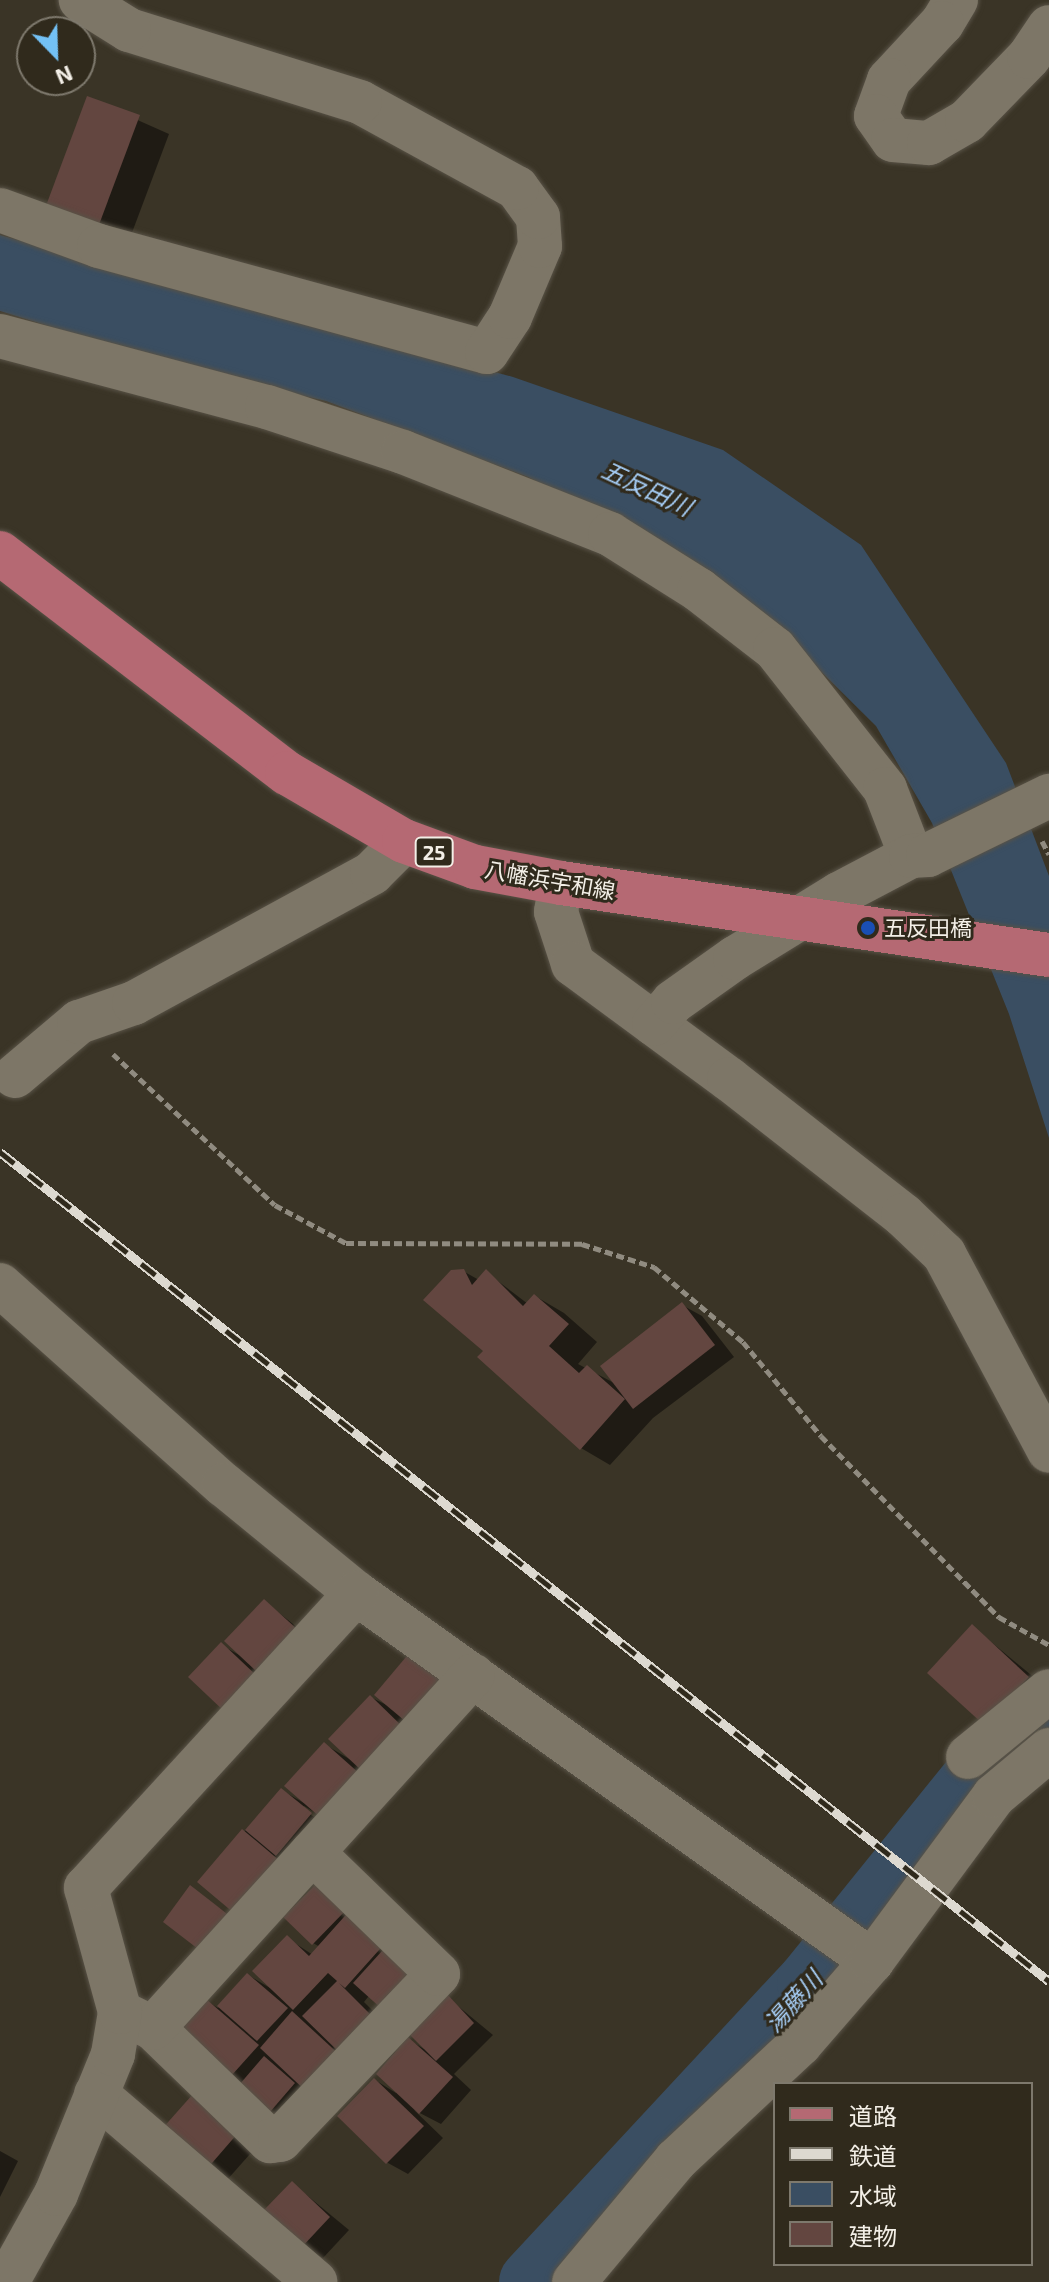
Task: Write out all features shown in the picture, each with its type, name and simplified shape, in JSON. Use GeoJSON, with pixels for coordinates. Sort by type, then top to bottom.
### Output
{"type":"FeatureCollection","features":[{"type":"Feature","properties":{"kind":"main road","name":"八幡浜宇和線"},"geometry":{"type":"LineString","coordinates":[[0,553],[287,773],[404,841],[475,867],[561,883],[1049,955]]}},
{"type":"Feature","properties":{"kind":"street"},"geometry":{"type":"LineString","coordinates":[[0,210],[99,246],[487,352],[510,317],[540,246],[538,217],[517,188],[360,102],[129,30],[81,0]]}},
{"type":"Feature","properties":{"kind":"street"},"geometry":{"type":"LineString","coordinates":[[956,0],[942,23],[889,80],[876,116],[893,140],[929,143],[967,121],[1029,57],[1049,27]]}},
{"type":"Feature","properties":{"kind":"street"},"geometry":{"type":"LineString","coordinates":[[0,336],[343,432],[610,534],[699,590],[775,649],[885,789],[920,855]]}},
{"type":"Feature","properties":{"kind":"street"},"geometry":{"type":"LineString","coordinates":[[654,1024],[673,1002],[735,958],[802,919],[920,855],[1037,804]]}},
{"type":"Feature","properties":{"kind":"street"},"geometry":{"type":"LineString","coordinates":[[15,1076],[79,1022],[134,1003],[372,873],[404,841]]}},
{"type":"Feature","properties":{"kind":"street"},"geometry":{"type":"LineString","coordinates":[[561,883],[556,912],[573,964],[903,1215],[944,1254],[1049,1451]]}},
{"type":"Feature","properties":{"kind":"street"},"geometry":{"type":"LineString","coordinates":[[0,1285],[224,1485],[356,1593],[854,1947]]}},
{"type":"Feature","properties":{"kind":"street"},"geometry":{"type":"LineString","coordinates":[[312,1852],[438,1974],[280,2140],[270,2141],[137,2020],[86,1888],[356,1593]]}},
{"type":"Feature","properties":{"kind":"street"},"geometry":{"type":"LineString","coordinates":[[7,2282],[56,2194],[113,2054],[137,2020],[312,1852],[473,1675]]}},
{"type":"Feature","properties":{"kind":"street"},"geometry":{"type":"LineString","coordinates":[[968,1757],[1049,1691]]}},
{"type":"Feature","properties":{"kind":"street"},"geometry":{"type":"LineString","coordinates":[[574,2282],[676,2160],[800,2044],[854,1947],[994,1796],[1049,1750]]}},
{"type":"Feature","properties":{"kind":"street"},"geometry":{"type":"LineString","coordinates":[[96,2094],[315,2282]]}},
{"type":"Feature","properties":{"kind":"path"},"geometry":{"type":"LineString","coordinates":[[79,1022],[275,1205],[346,1243],[582,1244],[654,1267],[743,1342],[821,1436],[999,1617],[1049,1645]]}},
{"type":"Feature","properties":{"kind":"water","name":"五反田川"},"geometry":{"type":"Polygon","coordinates":[[[0,235],[513,377],[723,450],[861,545],[1006,763],[1049,876],[1049,1138],[1009,1014],[932,823],[876,726],[772,623],[698,565],[528,477],[326,401],[193,371],[0,311],[0,235]]]}},
{"type":"Feature","properties":{"kind":"building"},"geometry":{"type":"Polygon","coordinates":[[[87,96],[140,115],[97,230],[44,211],[87,96]]]}},
{"type":"Feature","properties":{"kind":"building"},"geometry":{"type":"Polygon","coordinates":[[[464,1269],[472,1285],[486,1269],[523,1306],[534,1294],[569,1324],[549,1346],[579,1373],[587,1365],[625,1399],[580,1450],[477,1357],[483,1351],[423,1300],[451,1270],[464,1269]]]}},
{"type":"Feature","properties":{"kind":"building"},"geometry":{"type":"Polygon","coordinates":[[[682,1302],[715,1345],[633,1409],[600,1366],[682,1302]]]}},
{"type":"Feature","properties":{"kind":"building"},"geometry":{"type":"Polygon","coordinates":[[[264,1599],[298,1630],[258,1673],[224,1641],[264,1599]]]}},
{"type":"Feature","properties":{"kind":"building"},"geometry":{"type":"Polygon","coordinates":[[[972,1624],[1029,1677],[984,1725],[927,1673],[972,1624]]]}},
{"type":"Feature","properties":{"kind":"building"},"geometry":{"type":"Polygon","coordinates":[[[221,1642],[258,1677],[226,1713],[188,1677],[221,1642]]]}},
{"type":"Feature","properties":{"kind":"building"},"geometry":{"type":"Polygon","coordinates":[[[411,1651],[448,1682],[411,1726],[374,1695],[411,1651]]]}},
{"type":"Feature","properties":{"kind":"building"},"geometry":{"type":"Polygon","coordinates":[[[370,1695],[405,1729],[363,1772],[328,1739],[370,1695]]]}},
{"type":"Feature","properties":{"kind":"building"},"geometry":{"type":"Polygon","coordinates":[[[324,1742],[360,1774],[321,1818],[284,1786],[324,1742]]]}},
{"type":"Feature","properties":{"kind":"building"},"geometry":{"type":"Polygon","coordinates":[[[281,1788],[312,1813],[276,1856],[245,1830],[281,1788]]]}},
{"type":"Feature","properties":{"kind":"building"},"geometry":{"type":"Polygon","coordinates":[[[242,1829],[286,1866],[241,1919],[197,1882],[242,1829]]]}},
{"type":"Feature","properties":{"kind":"building"},"geometry":{"type":"Polygon","coordinates":[[[321,1879],[349,1907],[312,1945],[283,1917],[321,1879]]]}},
{"type":"Feature","properties":{"kind":"building"},"geometry":{"type":"Polygon","coordinates":[[[190,1885],[230,1916],[202,1952],[163,1922],[190,1885]]]}},
{"type":"Feature","properties":{"kind":"building"},"geometry":{"type":"Polygon","coordinates":[[[352,1908],[388,1940],[345,1988],[339,1983],[377,2021],[343,2056],[302,2016],[337,1981],[328,1973],[293,2010],[252,1971],[287,1935],[309,1956],[352,1908]]]}},
{"type":"Feature","properties":{"kind":"building"},"geometry":{"type":"Polygon","coordinates":[[[391,1941],[421,1968],[383,2010],[353,1983],[391,1941]]]}},
{"type":"Feature","properties":{"kind":"building"},"geometry":{"type":"Polygon","coordinates":[[[247,1973],[288,2008],[257,2041],[217,2006],[247,1973]]]}},
{"type":"Feature","properties":{"kind":"building"},"geometry":{"type":"Polygon","coordinates":[[[447,1994],[474,2023],[436,2061],[408,2033],[447,1994]]]}},
{"type":"Feature","properties":{"kind":"building"},"geometry":{"type":"Polygon","coordinates":[[[205,1998],[259,2045],[223,2085],[170,2038],[205,1998]]]}},
{"type":"Feature","properties":{"kind":"building"},"geometry":{"type":"Polygon","coordinates":[[[292,2011],[342,2057],[309,2094],[260,2048],[292,2011]]]}},
{"type":"Feature","properties":{"kind":"building"},"geometry":{"type":"Polygon","coordinates":[[[408,2037],[453,2077],[419,2114],[376,2074],[408,2037]]]}},
{"type":"Feature","properties":{"kind":"building"},"geometry":{"type":"Polygon","coordinates":[[[264,2056],[295,2083],[264,2119],[233,2092],[264,2056]]]}},
{"type":"Feature","properties":{"kind":"building"},"geometry":{"type":"Polygon","coordinates":[[[374,2078],[424,2126],[386,2164],[337,2116],[374,2078]]]}},
{"type":"Feature","properties":{"kind":"building"},"geometry":{"type":"Polygon","coordinates":[[[193,2094],[238,2133],[206,2170],[161,2130],[193,2094]]]}},
{"type":"Feature","properties":{"kind":"building"},"geometry":{"type":"Polygon","coordinates":[[[292,2181],[330,2217],[301,2248],[263,2211],[292,2181]]]}},
{"type":"Feature","properties":{"kind":"waterway","name":"湯藤川"},"geometry":{"type":"LineString","coordinates":[[532,2282],[810,1983],[985,1766],[1047,1720]]}},
{"type":"Feature","properties":{"kind":"railway"},"geometry":{"type":"LineString","coordinates":[[0,1152],[1049,1981]]}},
{"type":"Feature","properties":{"kind":"place","name":"五反田橋"},"geometry":{"type":"Point","coordinates":[868,928]}}]}
